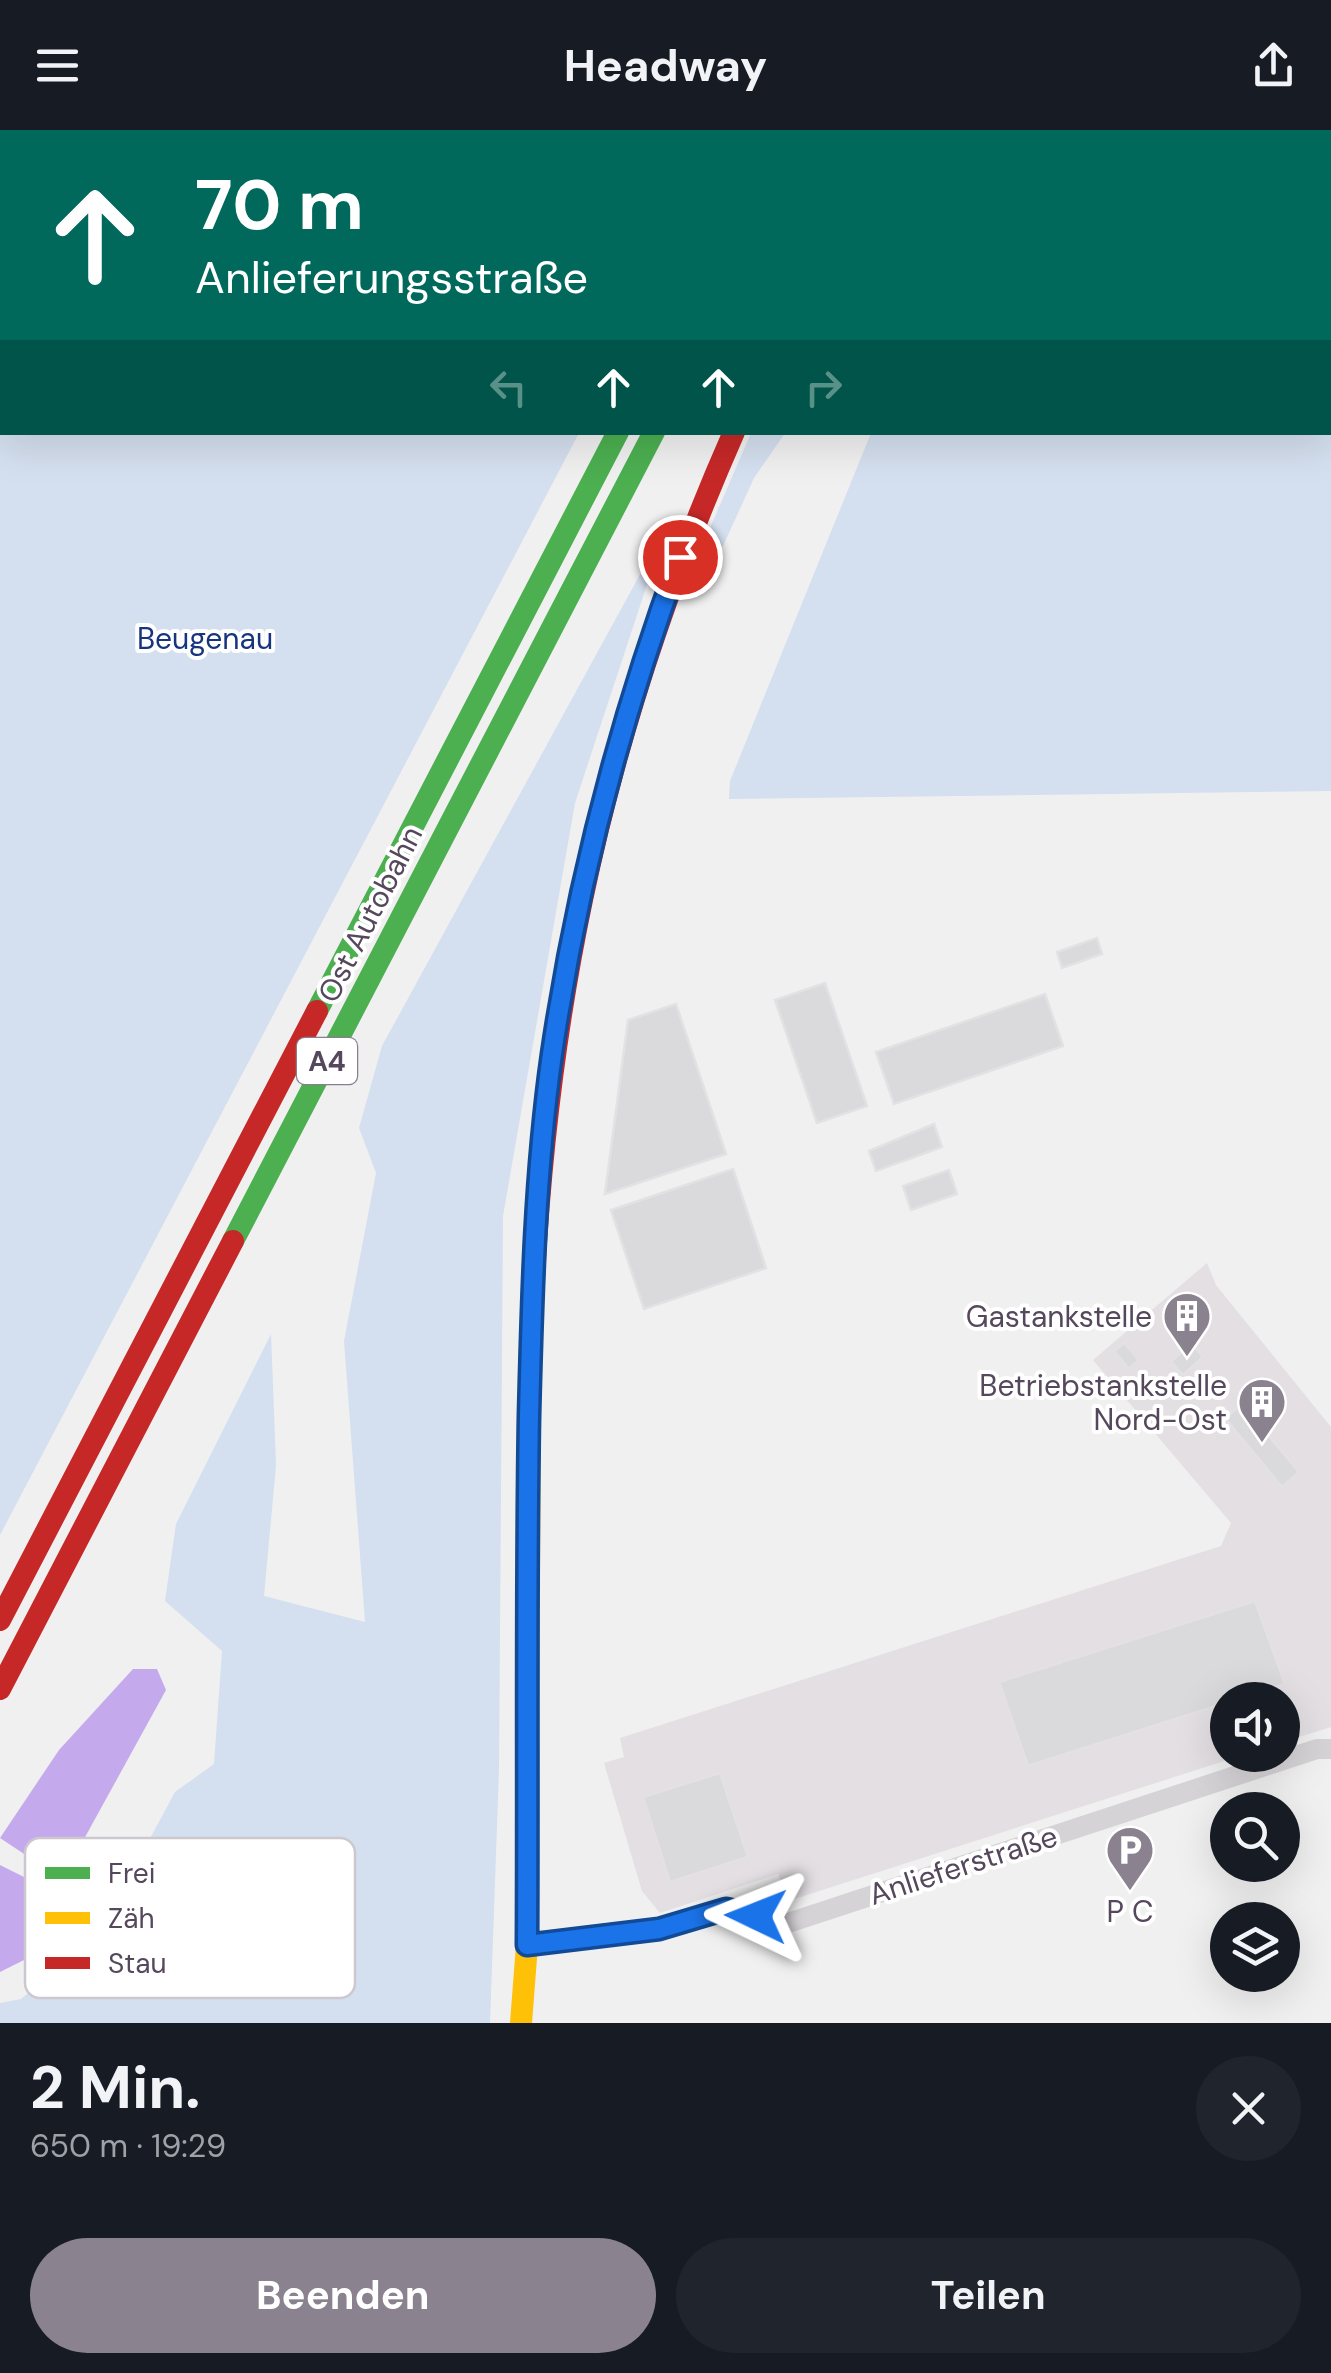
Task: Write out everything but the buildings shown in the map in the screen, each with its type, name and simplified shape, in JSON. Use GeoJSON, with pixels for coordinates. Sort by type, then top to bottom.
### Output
{"type":"FeatureCollection","features":[{"type":"Feature","properties":{"kind":"main road","name":"Ost Autobahn"},"geometry":{"type":"LineString","coordinates":[[0,1620],[616,435]]}},
{"type":"Feature","properties":{"kind":"main road","name":"Ost Autobahn"},"geometry":{"type":"LineString","coordinates":[[0,1689],[652,435]]}},
{"type":"Feature","properties":{"kind":"main road"},"geometry":{"type":"LineString","coordinates":[[521,2023],[527,1945],[533,1284],[552,1054],[582,885],[607,776],[673,574],[733,435]]}},
{"type":"Feature","properties":{"kind":"street","name":"Anlieferstraße"},"geometry":{"type":"LineString","coordinates":[[527,1945],[659,1929],[726,1909],[785,1924],[1317,1749],[1331,1749]]}},
{"type":"Feature","properties":{"kind":"shaded area"},"geometry":{"type":"Polygon","coordinates":[[[1207,1263],[1216,1285],[1331,1427],[1331,1727],[1300,1737],[1300,1682],[1210,1682],[1210,1766],[788,1901],[778,1874],[660,1913],[642,1891],[604,1763],[624,1757],[620,1738],[1221,1546],[1231,1523],[1093,1360],[1207,1263]]]}},
{"type":"Feature","properties":{"kind":"shaded area"},"geometry":{"type":"Polygon","coordinates":[[[133,1669],[157,1669],[166,1690],[85,1838],[25,1838],[25,1855],[0,1838],[59,1750],[133,1669]]]}},
{"type":"Feature","properties":{"kind":"shaded area"},"geometry":{"type":"Polygon","coordinates":[[[0,1865],[25,1878],[25,1958],[0,1972],[0,1865]]]}},
{"type":"Feature","properties":{"kind":"green space","name":"Beugenau"},"geometry":{"type":"Polygon","coordinates":[[[0,435],[578,435],[0,1535],[0,435]]]}},
{"type":"Feature","properties":{"kind":"green space"},"geometry":{"type":"Polygon","coordinates":[[[750,435],[784,435],[754,478],[723,546],[704,542],[750,435]]]}},
{"type":"Feature","properties":{"kind":"green space"},"geometry":{"type":"Polygon","coordinates":[[[870,435],[1331,435],[1331,791],[729,799],[730,781],[870,435]]]}},
{"type":"Feature","properties":{"kind":"green space"},"geometry":{"type":"Polygon","coordinates":[[[666,527],[575,803],[503,1216],[499,1769],[490,2023],[0,2023],[0,2003],[25,1996],[355,1998],[355,1838],[150,1838],[175,1792],[214,1764],[222,1651],[165,1601],[176,1524],[271,1334],[276,1465],[264,1596],[365,1622],[344,1341],[376,1173],[359,1128],[382,1046],[666,527]]]}},
{"type":"Feature","properties":{"kind":"traffic: fast"},"geometry":{"type":"LineString","coordinates":[[317,1011],[616,435]]}},
{"type":"Feature","properties":{"kind":"traffic: fast"},"geometry":{"type":"LineString","coordinates":[[233,1241],[652,435]]}},
{"type":"Feature","properties":{"kind":"traffic: slow"},"geometry":{"type":"LineString","coordinates":[[521,2023],[527,1945],[530,1388]]}},
{"type":"Feature","properties":{"kind":"traffic: jam"},"geometry":{"type":"LineString","coordinates":[[530,1388],[545,1138],[582,899],[610,782],[644,666],[733,435]]}},
{"type":"Feature","properties":{"kind":"traffic: jam"},"geometry":{"type":"LineString","coordinates":[[0,1620],[317,1011]]}},
{"type":"Feature","properties":{"kind":"traffic: jam"},"geometry":{"type":"LineString","coordinates":[[0,1689],[233,1241]]}},
{"type":"Feature","properties":{"kind":"place","name":"Gastankstelle"},"geometry":{"type":"Point","coordinates":[1187,1358]}},
{"type":"Feature","properties":{"kind":"place","name":"Betriebstankstelle Nord-Ost"},"geometry":{"type":"Point","coordinates":[1262,1444]}},
{"type":"Feature","properties":{"kind":"place","name":"P C"},"geometry":{"type":"Point","coordinates":[1130,1892]}},
{"type":"Feature","properties":{"kind":"route"},"geometry":{"type":"LineString","coordinates":[[680,557],[648,642],[607,776],[582,885],[552,1054],[533,1284],[527,1945],[659,1929],[726,1909],[756,1916]]}}]}
